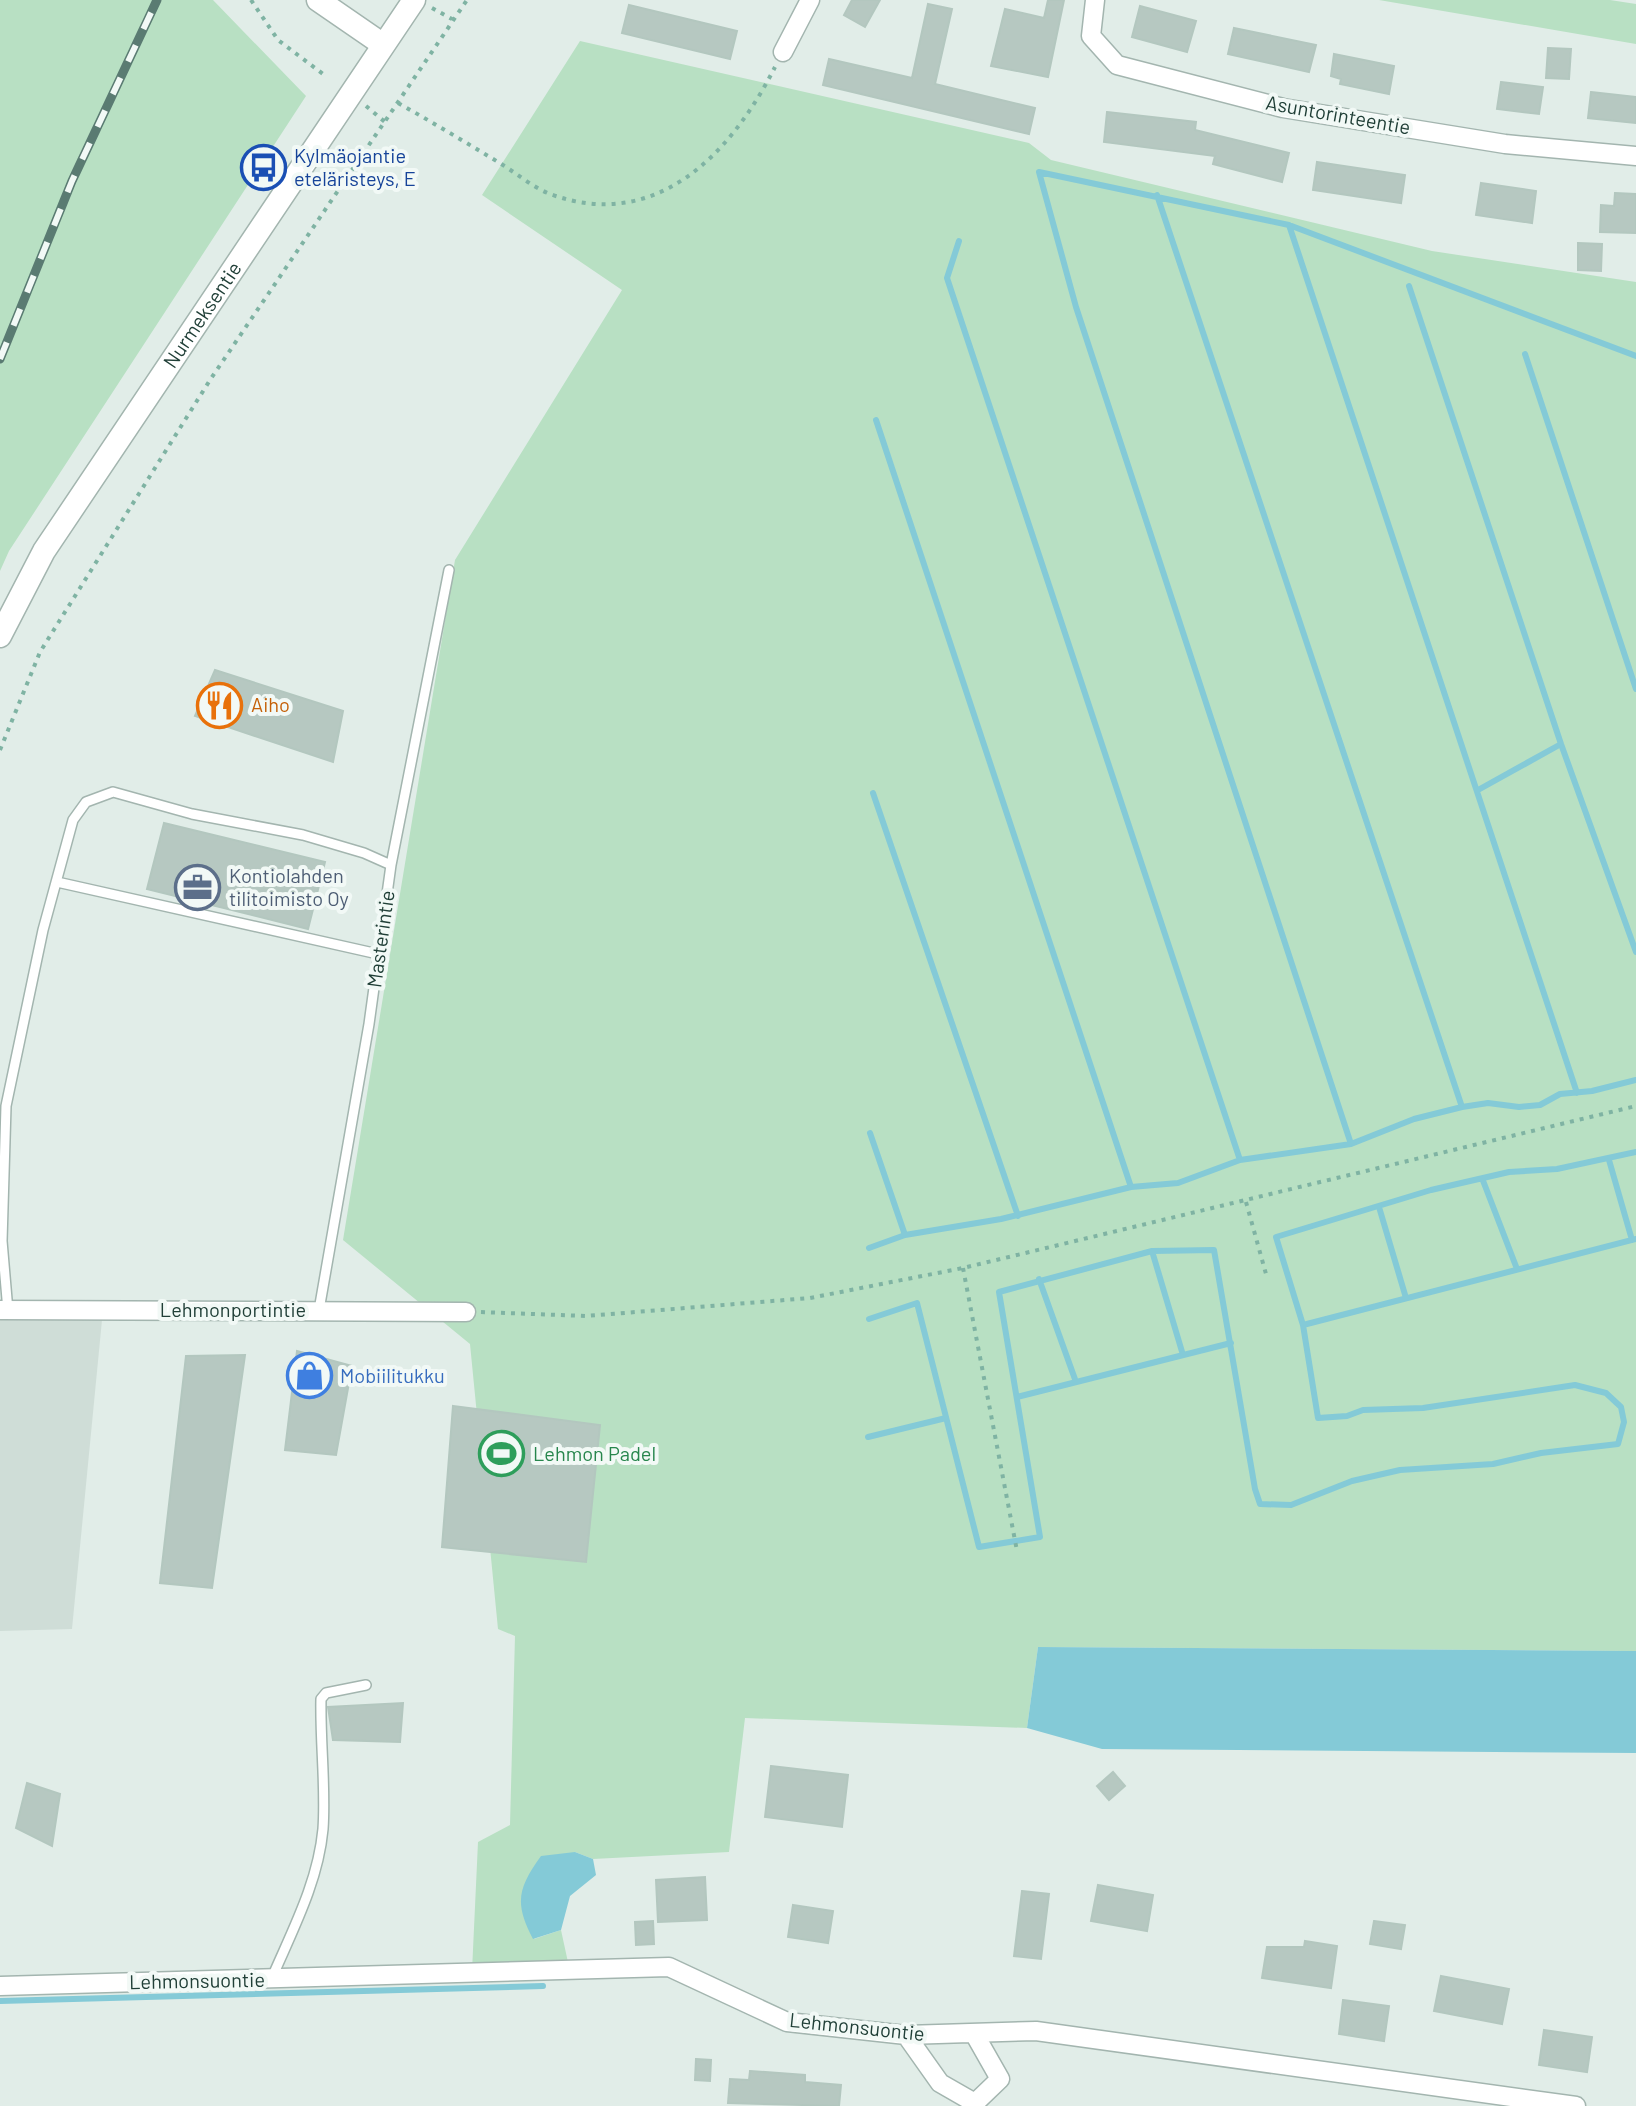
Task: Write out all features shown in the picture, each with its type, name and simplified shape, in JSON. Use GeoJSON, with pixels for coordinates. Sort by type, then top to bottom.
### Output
{"type":"FeatureCollection","features":[{"type":"Feature","properties":{"kind":"street"},"geometry":{"type":"LineString","coordinates":[[318,0],[382,44]]}},
{"type":"Feature","properties":{"kind":"street"},"geometry":{"type":"LineString","coordinates":[[783,52],[810,0]]}},
{"type":"Feature","properties":{"kind":"street","name":"Asuntorinteentie"},"geometry":{"type":"LineString","coordinates":[[1095,0],[1091,36],[1117,65],[1283,108],[1505,144],[1636,156]]}},
{"type":"Feature","properties":{"kind":"street","name":"Nurmeksentie"},"geometry":{"type":"LineString","coordinates":[[0,636],[44,551],[382,44],[422,3]]}},
{"type":"Feature","properties":{"kind":"street","name":"Lehmonportintie"},"geometry":{"type":"LineString","coordinates":[[4,1310],[466,1312]]}},
{"type":"Feature","properties":{"kind":"street","name":"Lehmonsuontie"},"geometry":{"type":"LineString","coordinates":[[0,1986],[669,1967],[787,2022],[906,2035],[1036,2031],[1576,2106]]}},
{"type":"Feature","properties":{"kind":"street"},"geometry":{"type":"LineString","coordinates":[[906,2035],[940,2083],[975,2103],[1000,2079],[975,2035]]}},
{"type":"Feature","properties":{"kind":"lane","name":"Masterintie"},"geometry":{"type":"LineString","coordinates":[[319,1310],[369,1024],[391,865],[449,570]]}},
{"type":"Feature","properties":{"kind":"lane"},"geometry":{"type":"LineString","coordinates":[[4,1310],[1,1241],[3,1115],[31,984],[73,820],[86,802],[113,792],[192,814],[303,835],[364,853],[391,865]]}},
{"type":"Feature","properties":{"kind":"lane"},"geometry":{"type":"LineString","coordinates":[[57,882],[378,954]]}},
{"type":"Feature","properties":{"kind":"lane"},"geometry":{"type":"LineString","coordinates":[[271,1980],[307,1899],[317,1863],[323,1827],[321,1699],[326,1693],[366,1685]]}},
{"type":"Feature","properties":{"kind":"path"},"geometry":{"type":"LineString","coordinates":[[251,0],[278,40],[327,77]]}},
{"type":"Feature","properties":{"kind":"path"},"geometry":{"type":"LineString","coordinates":[[0,750],[40,652],[210,380],[467,0]]}},
{"type":"Feature","properties":{"kind":"path"},"geometry":{"type":"LineString","coordinates":[[422,3],[452,19]]}},
{"type":"Feature","properties":{"kind":"path"},"geometry":{"type":"LineString","coordinates":[[398,103],[549,193],[600,206],[654,198],[713,156],[752,112],[783,52]]}},
{"type":"Feature","properties":{"kind":"path"},"geometry":{"type":"LineString","coordinates":[[364,104],[385,122]]}},
{"type":"Feature","properties":{"kind":"path"},"geometry":{"type":"LineString","coordinates":[[466,1312],[586,1316],[810,1298],[963,1268],[1636,1106]]}},
{"type":"Feature","properties":{"kind":"path"},"geometry":{"type":"LineString","coordinates":[[1246,1202],[1266,1274]]}},
{"type":"Feature","properties":{"kind":"path"},"geometry":{"type":"LineString","coordinates":[[963,1268],[1017,1551]]}},
{"type":"Feature","properties":{"kind":"shaded area"},"geometry":{"type":"Polygon","coordinates":[[[0,1317],[102,1320],[72,1629],[0,1631],[0,1317]]]}},
{"type":"Feature","properties":{"kind":"green space"},"geometry":{"type":"Polygon","coordinates":[[[0,0],[213,0],[306,96],[9,551],[0,571],[0,0]]]}},
{"type":"Feature","properties":{"kind":"green space"},"geometry":{"type":"Polygon","coordinates":[[[1379,0],[1610,0],[1636,4],[1636,44],[1379,0]]]}},
{"type":"Feature","properties":{"kind":"green space"},"geometry":{"type":"Polygon","coordinates":[[[580,41],[1029,143],[1051,160],[1432,251],[1636,282],[1636,1651],[1038,1647],[1027,1728],[745,1718],[729,1852],[593,1859],[575,1852],[534,1939],[561,1930],[569,1967],[472,1971],[478,1842],[510,1825],[515,1636],[498,1629],[470,1344],[343,1240],[455,560],[622,290],[482,195],[580,41]]]}},
{"type":"Feature","properties":{"kind":"water"},"geometry":{"type":"Polygon","coordinates":[[[1038,1647],[1636,1651],[1636,1753],[1102,1749],[1027,1728],[1038,1647]]]}},
{"type":"Feature","properties":{"kind":"water"},"geometry":{"type":"Polygon","coordinates":[[[575,1852],[593,1859],[596,1875],[570,1896],[561,1930],[533,1939],[521,1905],[527,1877],[541,1856],[575,1852]]]}},
{"type":"Feature","properties":{"kind":"building"},"geometry":{"type":"Polygon","coordinates":[[[852,0],[880,0],[865,27],[844,15],[852,0]]]}},
{"type":"Feature","properties":{"kind":"building"},"geometry":{"type":"Polygon","coordinates":[[[1048,0],[1064,0],[1048,77],[991,66],[1005,9],[1044,18],[1048,0]]]}},
{"type":"Feature","properties":{"kind":"building"},"geometry":{"type":"Polygon","coordinates":[[[928,4],[952,9],[935,84],[1035,108],[1029,134],[823,85],[829,59],[912,78],[928,4]]]}},
{"type":"Feature","properties":{"kind":"building"},"geometry":{"type":"Polygon","coordinates":[[[629,5],[737,31],[730,59],[622,33],[629,5]]]}},
{"type":"Feature","properties":{"kind":"building"},"geometry":{"type":"Polygon","coordinates":[[[1140,6],[1196,21],[1187,52],[1132,37],[1140,6]]]}},
{"type":"Feature","properties":{"kind":"building"},"geometry":{"type":"Polygon","coordinates":[[[1234,28],[1316,45],[1309,72],[1228,54],[1234,28]]]}},
{"type":"Feature","properties":{"kind":"building"},"geometry":{"type":"Polygon","coordinates":[[[1548,48],[1571,49],[1569,79],[1546,78],[1548,48]]]}},
{"type":"Feature","properties":{"kind":"building"},"geometry":{"type":"Polygon","coordinates":[[[1334,54],[1394,66],[1389,94],[1340,84],[1341,79],[1331,76],[1334,54]]]}},
{"type":"Feature","properties":{"kind":"building"},"geometry":{"type":"Polygon","coordinates":[[[1501,82],[1543,87],[1539,114],[1497,109],[1501,82]]]}},
{"type":"Feature","properties":{"kind":"building"},"geometry":{"type":"Polygon","coordinates":[[[1591,92],[1636,97],[1636,123],[1588,118],[1591,92]]]}},
{"type":"Feature","properties":{"kind":"building"},"geometry":{"type":"Polygon","coordinates":[[[1107,112],[1196,122],[1195,130],[1289,153],[1282,182],[1213,164],[1215,156],[1104,142],[1107,112]]]}},
{"type":"Feature","properties":{"kind":"building"},"geometry":{"type":"Polygon","coordinates":[[[1317,162],[1405,175],[1401,203],[1313,190],[1317,162]]]}},
{"type":"Feature","properties":{"kind":"building"},"geometry":{"type":"Polygon","coordinates":[[[1481,183],[1536,191],[1532,223],[1476,215],[1481,183]]]}},
{"type":"Feature","properties":{"kind":"building"},"geometry":{"type":"Polygon","coordinates":[[[1615,193],[1636,194],[1636,233],[1600,232],[1601,205],[1614,206],[1615,193]]]}},
{"type":"Feature","properties":{"kind":"building"},"geometry":{"type":"Polygon","coordinates":[[[1578,243],[1602,244],[1601,271],[1578,270],[1578,243]]]}},
{"type":"Feature","properties":{"kind":"building"},"geometry":{"type":"Polygon","coordinates":[[[215,670],[343,711],[333,762],[195,716],[215,670]]]}},
{"type":"Feature","properties":{"kind":"building"},"geometry":{"type":"Polygon","coordinates":[[[164,823],[325,862],[308,929],[147,889],[164,823]]]}},
{"type":"Feature","properties":{"kind":"building"},"geometry":{"type":"Polygon","coordinates":[[[297,1351],[352,1366],[336,1455],[285,1450],[297,1351]]]}},
{"type":"Feature","properties":{"kind":"building"},"geometry":{"type":"Polygon","coordinates":[[[245,1355],[212,1588],[160,1583],[186,1356],[245,1355]]]}},
{"type":"Feature","properties":{"kind":"building"},"geometry":{"type":"Polygon","coordinates":[[[453,1406],[600,1425],[586,1562],[442,1547],[453,1406]]]}},
{"type":"Feature","properties":{"kind":"building"},"geometry":{"type":"Polygon","coordinates":[[[403,1703],[400,1742],[333,1740],[328,1707],[403,1703]]]}},
{"type":"Feature","properties":{"kind":"building"},"geometry":{"type":"Polygon","coordinates":[[[771,1766],[848,1775],[842,1827],[765,1817],[771,1766]]]}},
{"type":"Feature","properties":{"kind":"building"},"geometry":{"type":"Polygon","coordinates":[[[1113,1772],[1125,1786],[1109,1800],[1097,1786],[1113,1772]]]}},
{"type":"Feature","properties":{"kind":"building"},"geometry":{"type":"Polygon","coordinates":[[[27,1783],[60,1794],[52,1846],[16,1828],[27,1783]]]}},
{"type":"Feature","properties":{"kind":"building"},"geometry":{"type":"Polygon","coordinates":[[[705,1877],[707,1920],[658,1922],[656,1880],[705,1877]]]}},
{"type":"Feature","properties":{"kind":"building"},"geometry":{"type":"Polygon","coordinates":[[[1098,1885],[1153,1895],[1147,1931],[1091,1921],[1098,1885]]]}},
{"type":"Feature","properties":{"kind":"building"},"geometry":{"type":"Polygon","coordinates":[[[1022,1891],[1049,1894],[1041,1959],[1014,1956],[1022,1891]]]}},
{"type":"Feature","properties":{"kind":"building"},"geometry":{"type":"Polygon","coordinates":[[[793,1905],[833,1911],[828,1943],[788,1937],[793,1905]]]}},
{"type":"Feature","properties":{"kind":"building"},"geometry":{"type":"Polygon","coordinates":[[[653,1921],[654,1944],[636,1945],[635,1922],[653,1921]]]}},
{"type":"Feature","properties":{"kind":"building"},"geometry":{"type":"Polygon","coordinates":[[[1374,1921],[1405,1925],[1401,1949],[1370,1944],[1374,1921]]]}},
{"type":"Feature","properties":{"kind":"building"},"geometry":{"type":"Polygon","coordinates":[[[1305,1941],[1337,1946],[1331,1988],[1262,1978],[1267,1947],[1304,1947],[1305,1941]]]}},
{"type":"Feature","properties":{"kind":"building"},"geometry":{"type":"Polygon","coordinates":[[[1441,1976],[1509,1989],[1502,2024],[1434,2011],[1441,1976]]]}},
{"type":"Feature","properties":{"kind":"building"},"geometry":{"type":"Polygon","coordinates":[[[1343,2000],[1389,2006],[1384,2041],[1339,2034],[1343,2000]]]}},
{"type":"Feature","properties":{"kind":"building"},"geometry":{"type":"Polygon","coordinates":[[[1544,2030],[1592,2037],[1587,2072],[1539,2065],[1544,2030]]]}},
{"type":"Feature","properties":{"kind":"building"},"geometry":{"type":"Polygon","coordinates":[[[696,2059],[711,2060],[710,2081],[695,2080],[696,2059]]]}},
{"type":"Feature","properties":{"kind":"building"},"geometry":{"type":"Polygon","coordinates":[[[750,2071],[805,2075],[805,2082],[841,2085],[839,2106],[728,2103],[730,2079],[749,2080],[750,2071]]]}},
{"type":"Feature","properties":{"kind":"waterway"},"geometry":{"type":"LineString","coordinates":[[1351,1144],[1076,307],[1039,172],[1289,225],[1636,356]]}},
{"type":"Feature","properties":{"kind":"waterway"},"geometry":{"type":"LineString","coordinates":[[1157,195],[1462,1107]]}},
{"type":"Feature","properties":{"kind":"waterway"},"geometry":{"type":"LineString","coordinates":[[1289,225],[1577,1093]]}},
{"type":"Feature","properties":{"kind":"waterway"},"geometry":{"type":"LineString","coordinates":[[959,241],[947,278],[1240,1160]]}},
{"type":"Feature","properties":{"kind":"waterway"},"geometry":{"type":"LineString","coordinates":[[1409,286],[1561,744],[1636,952]]}},
{"type":"Feature","properties":{"kind":"waterway"},"geometry":{"type":"LineString","coordinates":[[1525,354],[1636,689]]}},
{"type":"Feature","properties":{"kind":"waterway"},"geometry":{"type":"LineString","coordinates":[[876,420],[1131,1187]]}},
{"type":"Feature","properties":{"kind":"waterway"},"geometry":{"type":"LineString","coordinates":[[1478,790],[1561,744]]}},
{"type":"Feature","properties":{"kind":"waterway"},"geometry":{"type":"LineString","coordinates":[[873,793],[1018,1216]]}},
{"type":"Feature","properties":{"kind":"waterway"},"geometry":{"type":"LineString","coordinates":[[869,1248],[905,1235],[1001,1219],[1131,1187],[1178,1183],[1240,1160],[1351,1144],[1414,1119],[1462,1107],[1488,1103],[1519,1107],[1540,1105],[1560,1094],[1592,1091],[1636,1080]]}},
{"type":"Feature","properties":{"kind":"waterway"},"geometry":{"type":"LineString","coordinates":[[870,1133],[905,1235]]}},
{"type":"Feature","properties":{"kind":"waterway"},"geometry":{"type":"LineString","coordinates":[[869,1319],[917,1303],[979,1547],[1040,1537],[999,1292],[1152,1251],[1214,1250],[1260,1504],[1291,1505],[1352,1481],[1400,1470],[1493,1464],[1541,1453],[1618,1444],[1624,1422],[1621,1407],[1606,1393],[1575,1385],[1423,1408],[1363,1410],[1347,1416],[1318,1418],[1303,1325],[1276,1237],[1431,1190],[1509,1172],[1557,1169],[1636,1152]]}},
{"type":"Feature","properties":{"kind":"waterway"},"geometry":{"type":"LineString","coordinates":[[1609,1160],[1632,1240]]}},
{"type":"Feature","properties":{"kind":"waterway"},"geometry":{"type":"LineString","coordinates":[[1482,1178],[1517,1269]]}},
{"type":"Feature","properties":{"kind":"waterway"},"geometry":{"type":"LineString","coordinates":[[1379,1207],[1406,1298]]}},
{"type":"Feature","properties":{"kind":"waterway"},"geometry":{"type":"LineString","coordinates":[[1303,1325],[1636,1239]]}},
{"type":"Feature","properties":{"kind":"waterway"},"geometry":{"type":"LineString","coordinates":[[1152,1251],[1183,1355]]}},
{"type":"Feature","properties":{"kind":"waterway"},"geometry":{"type":"LineString","coordinates":[[1039,1279],[1076,1382]]}},
{"type":"Feature","properties":{"kind":"waterway"},"geometry":{"type":"LineString","coordinates":[[1017,1397],[1231,1343]]}},
{"type":"Feature","properties":{"kind":"waterway"},"geometry":{"type":"LineString","coordinates":[[868,1437],[946,1418]]}},
{"type":"Feature","properties":{"kind":"waterway"},"geometry":{"type":"LineString","coordinates":[[0,2001],[543,1986]]}},
{"type":"Feature","properties":{"kind":"railway"},"geometry":{"type":"LineString","coordinates":[[0,359],[72,181],[157,0]]}},
{"type":"Feature","properties":{"kind":"place","name":"Kylmäojantie eteläristeys, E"},"geometry":{"type":"Point","coordinates":[263,167]}},
{"type":"Feature","properties":{"kind":"place","name":"Aiho"},"geometry":{"type":"Point","coordinates":[220,705]}},
{"type":"Feature","properties":{"kind":"place","name":"Kontiolahden tilitoimisto Oy"},"geometry":{"type":"Point","coordinates":[198,887]}},
{"type":"Feature","properties":{"kind":"place","name":"Mobiilitukku"},"geometry":{"type":"Point","coordinates":[309,1376]}},
{"type":"Feature","properties":{"kind":"place","name":"Lehmon Padel"},"geometry":{"type":"Point","coordinates":[502,1454]}}]}
